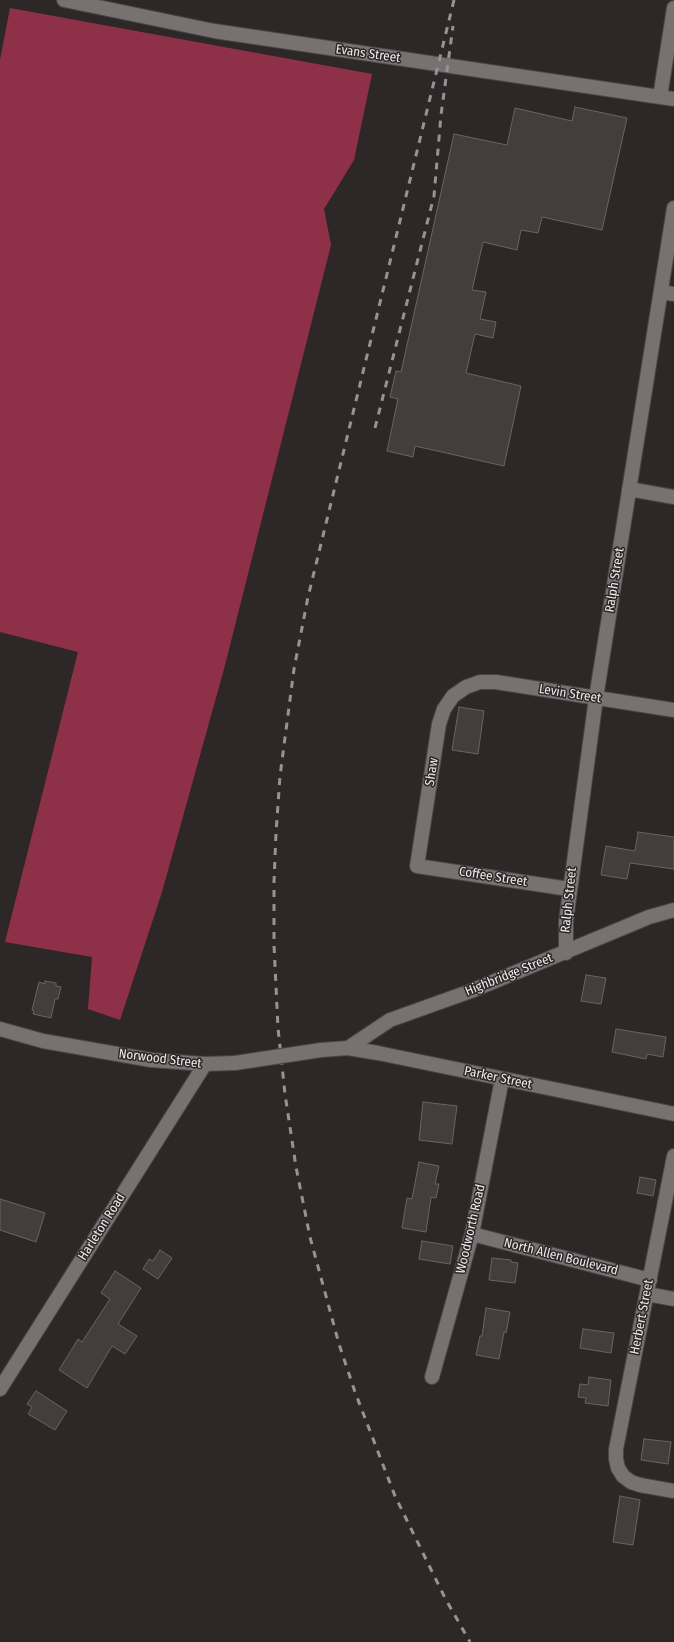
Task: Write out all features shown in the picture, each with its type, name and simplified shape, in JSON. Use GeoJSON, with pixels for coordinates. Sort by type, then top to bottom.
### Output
{"type":"FeatureCollection","features":[{"type":"Feature","properties":{"kind":"street","name":"Evans Street"},"geometry":{"type":"LineString","coordinates":[[64,0],[214,31],[674,99]]}},
{"type":"Feature","properties":{"kind":"street"},"geometry":{"type":"LineString","coordinates":[[660,97],[674,8]]}},
{"type":"Feature","properties":{"kind":"street","name":"Ralph Street"},"geometry":{"type":"LineString","coordinates":[[566,952],[566,921],[569,889],[596,698],[630,489],[667,293],[674,208]]}},
{"type":"Feature","properties":{"kind":"street"},"geometry":{"type":"LineString","coordinates":[[630,489],[674,497]]}},
{"type":"Feature","properties":{"kind":"street","name":"Levin Street"},"geometry":{"type":"LineString","coordinates":[[466,687],[480,682],[496,682],[674,710]]}},
{"type":"Feature","properties":{"kind":"street","name":"Shaw"},"geometry":{"type":"LineString","coordinates":[[417,866],[439,724],[444,709],[453,696],[466,687]]}},
{"type":"Feature","properties":{"kind":"street","name":"Coffee Street"},"geometry":{"type":"LineString","coordinates":[[417,866],[569,889]]}},
{"type":"Feature","properties":{"kind":"street","name":"Highbridge Street"},"geometry":{"type":"LineString","coordinates":[[348,1048],[390,1020],[471,991],[649,917],[674,910]]}},
{"type":"Feature","properties":{"kind":"street","name":"Norwood Street"},"geometry":{"type":"LineString","coordinates":[[0,1029],[42,1041],[177,1063],[235,1063],[321,1050]]}},
{"type":"Feature","properties":{"kind":"street","name":"Parker Street"},"geometry":{"type":"LineString","coordinates":[[321,1050],[348,1048],[378,1053],[674,1114]]}},
{"type":"Feature","properties":{"kind":"street","name":"Harleton Road"},"geometry":{"type":"LineString","coordinates":[[0,1389],[205,1064]]}},
{"type":"Feature","properties":{"kind":"street","name":"Woodworth Road"},"geometry":{"type":"LineString","coordinates":[[432,1377],[472,1234],[502,1079]]}},
{"type":"Feature","properties":{"kind":"street","name":"Herbert Street"},"geometry":{"type":"LineString","coordinates":[[674,1156],[616,1449],[618,1468],[631,1482],[674,1491]]}},
{"type":"Feature","properties":{"kind":"street","name":"North Allen Boulevard"},"geometry":{"type":"LineString","coordinates":[[472,1234],[650,1280]]}},
{"type":"Feature","properties":{"kind":"street"},"geometry":{"type":"LineString","coordinates":[[647,1294],[674,1299]]}},
{"type":"Feature","properties":{"kind":"shaded area"},"geometry":{"type":"Polygon","coordinates":[[[10,8],[372,74],[354,160],[324,209],[331,245],[224,669],[162,892],[120,1020],[88,1009],[92,957],[5,942],[78,652],[0,632],[0,60],[10,8]]]}},
{"type":"Feature","properties":{"kind":"building"},"geometry":{"type":"Polygon","coordinates":[[[575,107],[627,118],[602,230],[542,217],[538,233],[521,230],[517,250],[483,242],[472,290],[486,292],[480,319],[496,322],[493,338],[475,334],[466,373],[521,386],[504,466],[415,446],[413,457],[387,451],[398,399],[390,397],[396,371],[401,372],[454,134],[507,145],[515,108],[572,121],[575,107]]]}},
{"type":"Feature","properties":{"kind":"building"},"geometry":{"type":"Polygon","coordinates":[[[459,707],[484,711],[478,754],[452,750],[459,707]]]}},
{"type":"Feature","properties":{"kind":"building"},"geometry":{"type":"Polygon","coordinates":[[[638,832],[674,837],[674,869],[630,863],[627,879],[601,875],[606,846],[635,851],[638,832]]]}},
{"type":"Feature","properties":{"kind":"building"},"geometry":{"type":"Polygon","coordinates":[[[586,975],[606,978],[601,1004],[581,1001],[586,975]]]}},
{"type":"Feature","properties":{"kind":"building"},"geometry":{"type":"Polygon","coordinates":[[[45,981],[56,983],[56,986],[61,987],[58,999],[55,999],[51,1018],[33,1014],[34,1011],[32,1010],[39,982],[45,984],[45,981]]]}},
{"type":"Feature","properties":{"kind":"building"},"geometry":{"type":"Polygon","coordinates":[[[616,1029],[666,1037],[663,1057],[647,1054],[646,1059],[612,1052],[616,1029]]]}},
{"type":"Feature","properties":{"kind":"building"},"geometry":{"type":"Polygon","coordinates":[[[423,1102],[457,1106],[452,1144],[419,1140],[423,1102]]]}},
{"type":"Feature","properties":{"kind":"building"},"geometry":{"type":"Polygon","coordinates":[[[419,1162],[439,1166],[435,1184],[439,1184],[436,1198],[431,1197],[426,1232],[402,1228],[407,1198],[412,1199],[419,1162]]]}},
{"type":"Feature","properties":{"kind":"building"},"geometry":{"type":"Polygon","coordinates":[[[640,1177],[656,1180],[653,1196],[637,1193],[640,1177]]]}},
{"type":"Feature","properties":{"kind":"building"},"geometry":{"type":"Polygon","coordinates":[[[0,1199],[45,1213],[36,1242],[0,1230],[0,1199]]]}},
{"type":"Feature","properties":{"kind":"building"},"geometry":{"type":"Polygon","coordinates":[[[422,1241],[453,1246],[450,1264],[419,1259],[422,1241]]]}},
{"type":"Feature","properties":{"kind":"building"},"geometry":{"type":"Polygon","coordinates":[[[160,1250],[172,1258],[158,1279],[143,1269],[149,1259],[153,1261],[160,1250]]]}},
{"type":"Feature","properties":{"kind":"building"},"geometry":{"type":"Polygon","coordinates":[[[492,1258],[511,1260],[511,1262],[518,1263],[515,1283],[489,1280],[492,1258]]]}},
{"type":"Feature","properties":{"kind":"building"},"geometry":{"type":"Polygon","coordinates":[[[115,1271],[141,1288],[118,1324],[137,1336],[125,1354],[112,1346],[87,1388],[59,1370],[78,1339],[82,1342],[110,1299],[101,1293],[115,1271]]]}},
{"type":"Feature","properties":{"kind":"building"},"geometry":{"type":"Polygon","coordinates":[[[486,1308],[510,1312],[506,1333],[504,1332],[499,1359],[476,1355],[480,1336],[482,1336],[486,1308]]]}},
{"type":"Feature","properties":{"kind":"building"},"geometry":{"type":"Polygon","coordinates":[[[583,1329],[614,1333],[611,1353],[580,1348],[583,1329]]]}},
{"type":"Feature","properties":{"kind":"building"},"geometry":{"type":"Polygon","coordinates":[[[589,1377],[611,1380],[608,1406],[585,1403],[586,1398],[578,1397],[580,1384],[588,1385],[589,1377]]]}},
{"type":"Feature","properties":{"kind":"building"},"geometry":{"type":"Polygon","coordinates":[[[36,1391],[67,1411],[55,1430],[28,1414],[32,1407],[27,1404],[36,1391]]]}},
{"type":"Feature","properties":{"kind":"building"},"geometry":{"type":"Polygon","coordinates":[[[644,1439],[671,1442],[668,1464],[641,1460],[644,1439]]]}},
{"type":"Feature","properties":{"kind":"building"},"geometry":{"type":"Polygon","coordinates":[[[620,1496],[640,1500],[633,1545],[613,1542],[620,1496]]]}},
{"type":"Feature","properties":{"kind":"railway"},"geometry":{"type":"LineString","coordinates":[[454,0],[308,597],[294,669],[280,776],[274,882],[274,945],[278,1028],[285,1094],[296,1167],[310,1237],[339,1344],[355,1392],[395,1496],[445,1598],[470,1642]]}},
{"type":"Feature","properties":{"kind":"railway"},"geometry":{"type":"LineString","coordinates":[[375,428],[434,196],[441,115],[453,26]]}}]}
